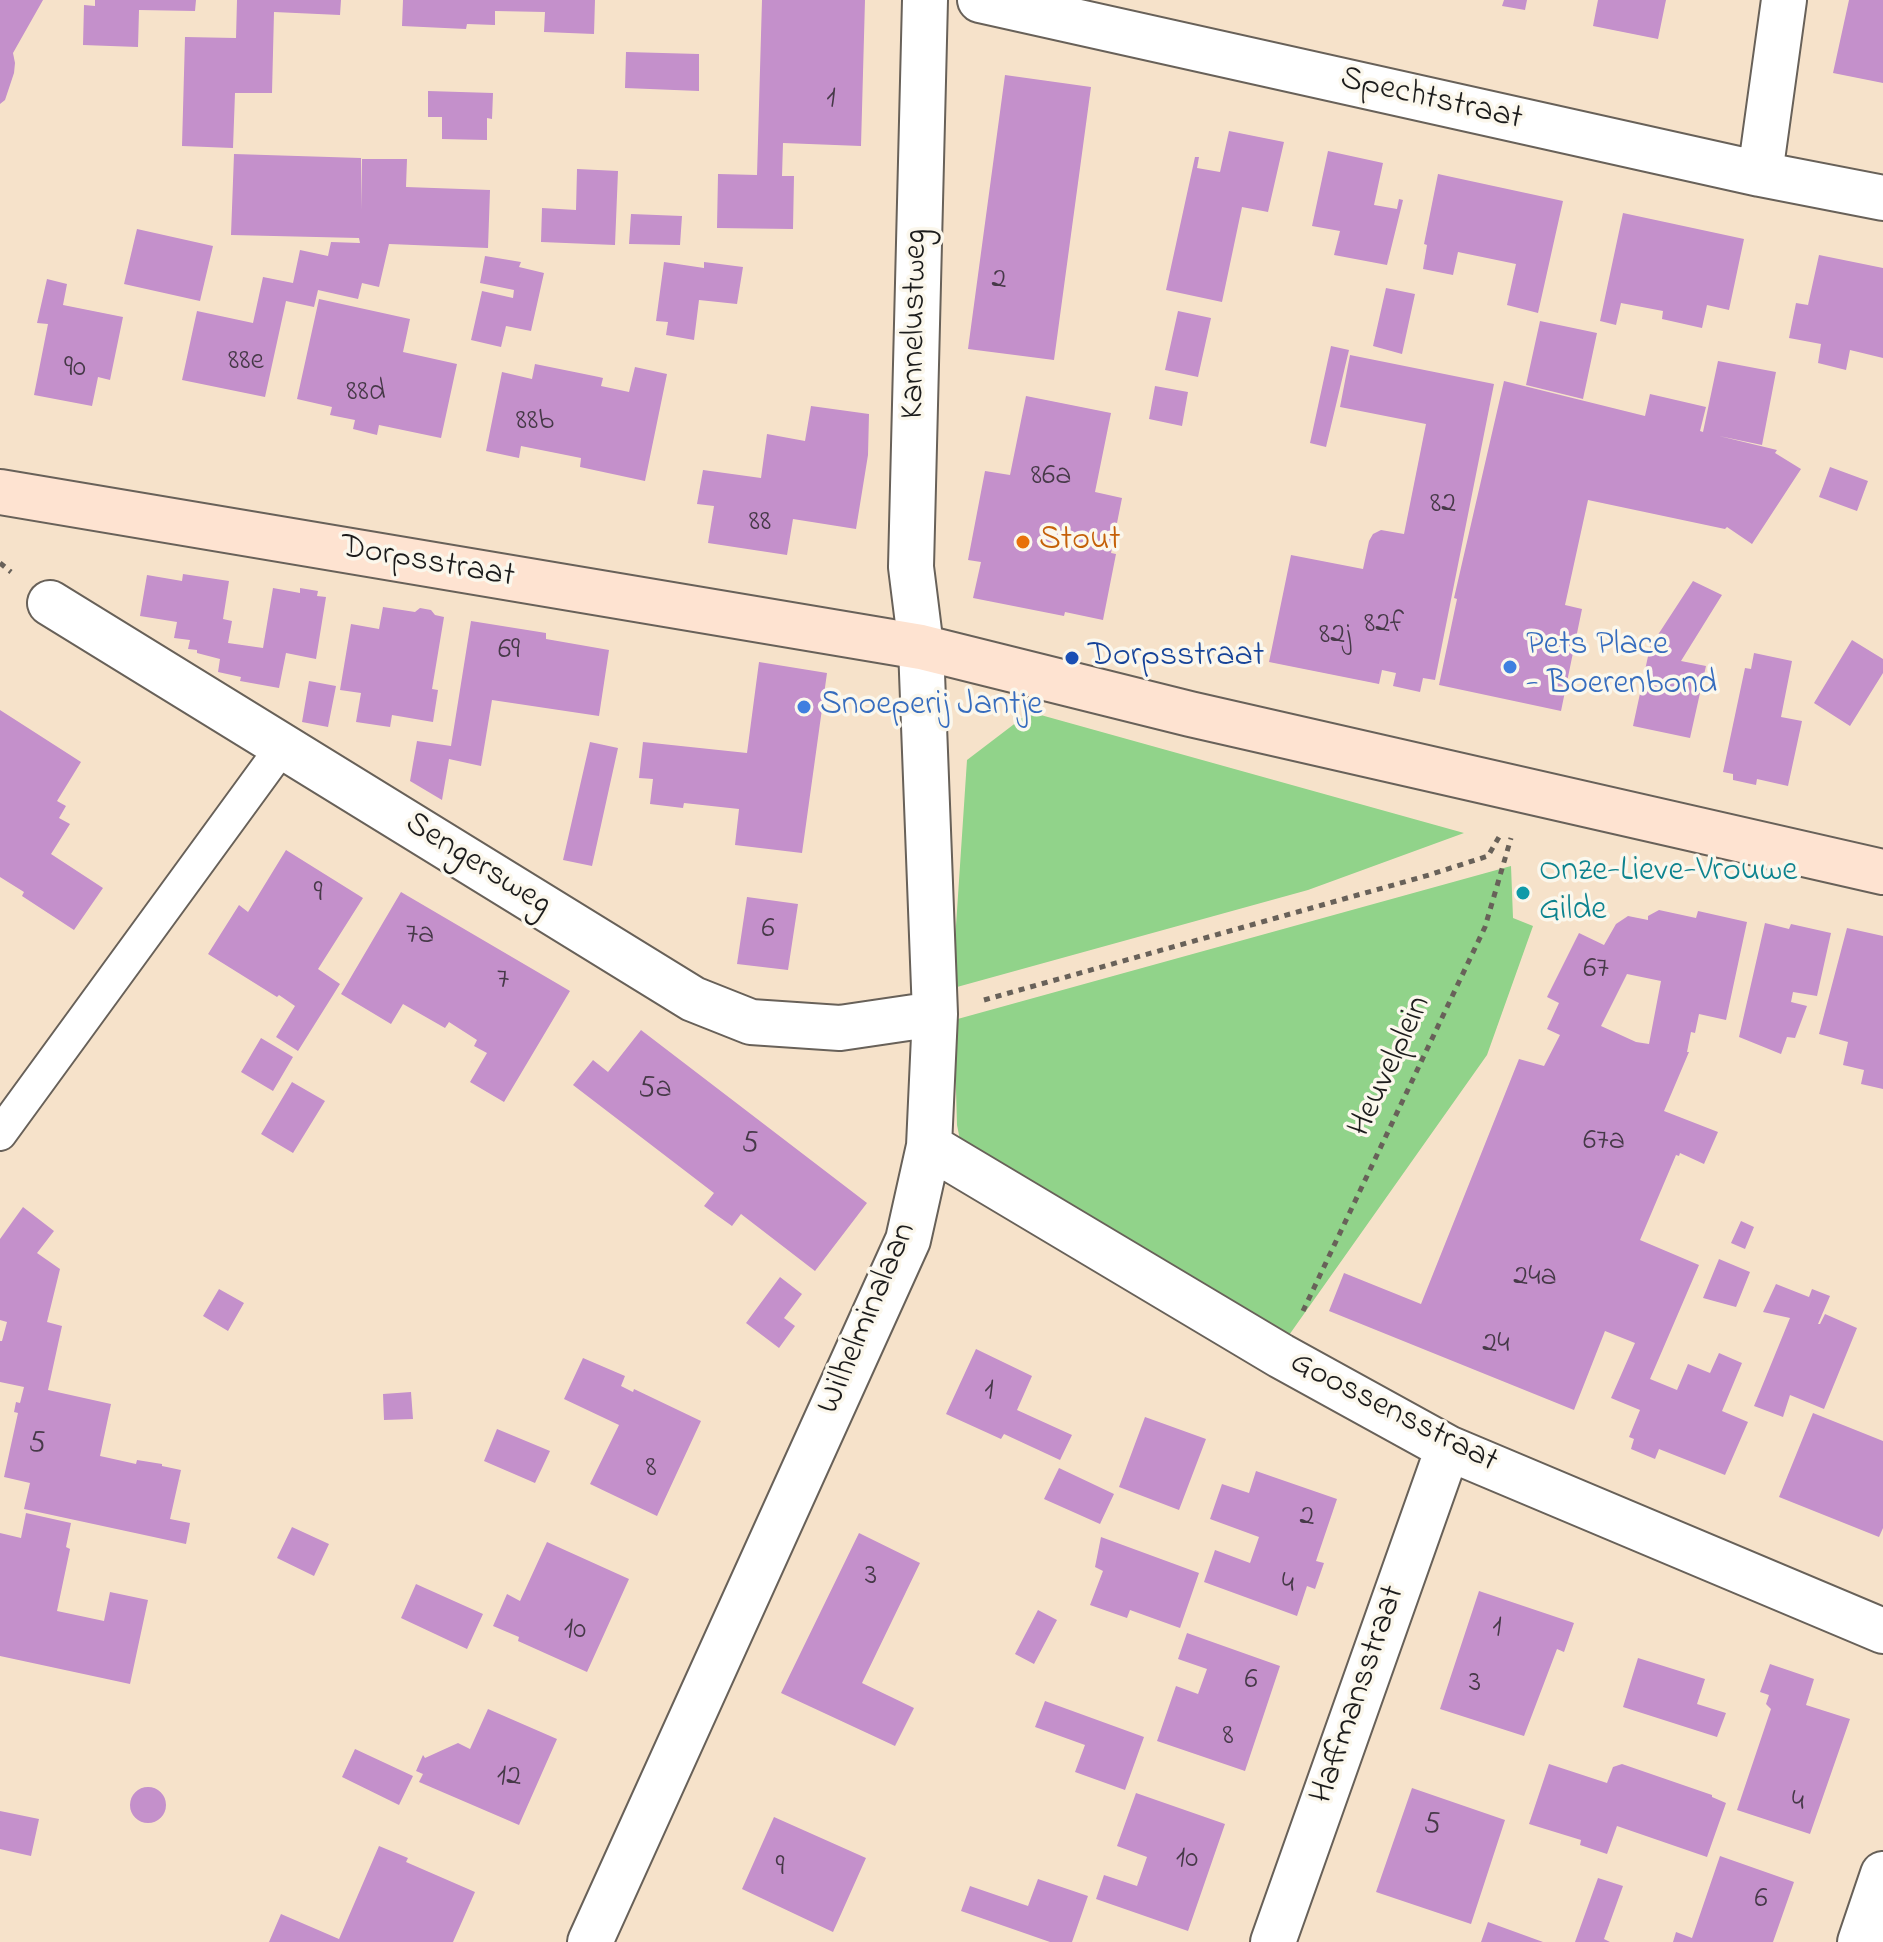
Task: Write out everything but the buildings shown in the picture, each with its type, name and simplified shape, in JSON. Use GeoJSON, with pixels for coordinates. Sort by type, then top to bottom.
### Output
{"type":"FeatureCollection","features":[{"type":"Feature","properties":{"kind":"street","name":"Kannelustweg"},"geometry":{"type":"LineString","coordinates":[[921,647],[911,567],[925,0]]}},
{"type":"Feature","properties":{"kind":"street","name":"Spechtstraat"},"geometry":{"type":"LineString","coordinates":[[980,0],[1760,174],[1883,198]]}},
{"type":"Feature","properties":{"kind":"street"},"geometry":{"type":"LineString","coordinates":[[1760,174],[1784,0]]}},
{"type":"Feature","properties":{"kind":"street","name":"Dorpsstraat"},"geometry":{"type":"LineString","coordinates":[[0,492],[921,647],[1190,714],[1883,872]]}},
{"type":"Feature","properties":{"kind":"street","name":"Sengersweg"},"geometry":{"type":"LineString","coordinates":[[50,603],[693,999],[751,1022],[840,1028],[935,1014]]}},
{"type":"Feature","properties":{"kind":"street","name":"Wilhelminalaan"},"geometry":{"type":"LineString","coordinates":[[590,1942],[908,1240],[929,1146],[935,1014],[921,647]]}},
{"type":"Feature","properties":{"kind":"street","name":"Goossensstraat"},"geometry":{"type":"LineString","coordinates":[[929,1146],[1281,1356],[1448,1448],[1883,1631]]}},
{"type":"Feature","properties":{"kind":"street","name":"Haffmansstraat"},"geometry":{"type":"LineString","coordinates":[[1273,1942],[1448,1448]]}},
{"type":"Feature","properties":{"kind":"street"},"geometry":{"type":"LineString","coordinates":[[1860,1942],[1883,1874]]}},
{"type":"Feature","properties":{"kind":"lane"},"geometry":{"type":"LineString","coordinates":[[0,1134],[283,746]]}},
{"type":"Feature","properties":{"kind":"path"},"geometry":{"type":"LineString","coordinates":[[935,1014],[1488,856],[1525,791]]}},
{"type":"Feature","properties":{"kind":"path","name":"Heuvelplein"},"geometry":{"type":"LineString","coordinates":[[1281,1356],[1485,927],[1525,791]]}},
{"type":"Feature","properties":{"kind":"green space"},"geometry":{"type":"Polygon","coordinates":[[[1030,712],[1464,833],[1308,890],[957,987],[953,971],[967,760],[1030,712]]]}},
{"type":"Feature","properties":{"kind":"green space"},"geometry":{"type":"Polygon","coordinates":[[[1511,866],[1513,918],[1533,926],[1487,1055],[1282,1345],[960,1140],[954,1020],[1511,866]]]}},
{"type":"Feature","properties":{"kind":"place","name":"Stout"},"geometry":{"type":"Point","coordinates":[1023,542]}},
{"type":"Feature","properties":{"kind":"place","name":"Dorpsstraat"},"geometry":{"type":"Point","coordinates":[1072,658]}},
{"type":"Feature","properties":{"kind":"place","name":"Pets Place - Boerenbond"},"geometry":{"type":"Point","coordinates":[1510,667]}},
{"type":"Feature","properties":{"kind":"place","name":"Snoeperij Jantje"},"geometry":{"type":"Point","coordinates":[804,707]}},
{"type":"Feature","properties":{"kind":"place","name":"Onze-Lieve-Vrouwe Gilde"},"geometry":{"type":"Point","coordinates":[1523,893]}}]}
